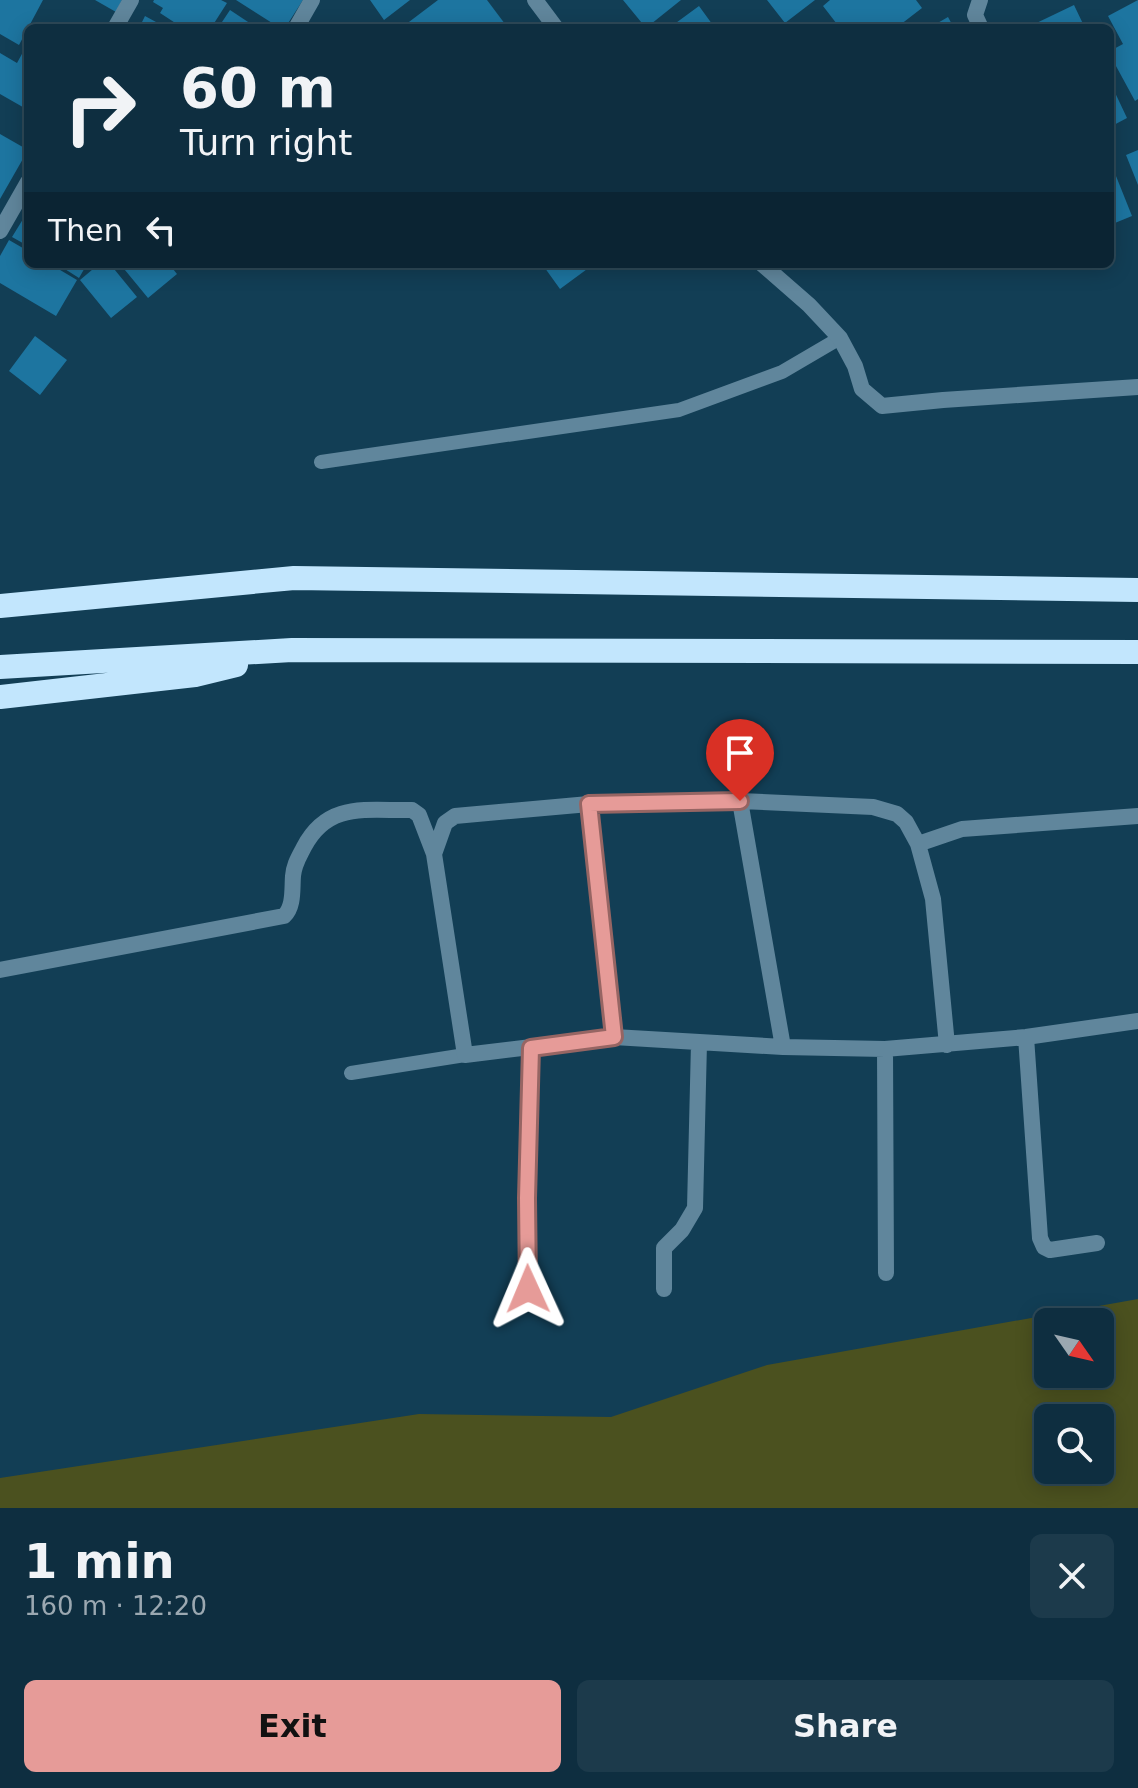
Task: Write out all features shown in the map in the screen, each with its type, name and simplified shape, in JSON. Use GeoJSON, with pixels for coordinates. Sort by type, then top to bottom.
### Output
{"type":"FeatureCollection","features":[{"type":"Feature","properties":{"kind":"highway"},"geometry":{"type":"LineString","coordinates":[[0,606],[294,578],[1138,590]]}},
{"type":"Feature","properties":{"kind":"highway"},"geometry":{"type":"LineString","coordinates":[[0,667],[292,650],[1138,652]]}},
{"type":"Feature","properties":{"kind":"highway"},"geometry":{"type":"LineString","coordinates":[[0,697],[195,675],[292,650]]}},
{"type":"Feature","properties":{"kind":"street"},"geometry":{"type":"LineString","coordinates":[[117,24],[131,0]]}},
{"type":"Feature","properties":{"kind":"street"},"geometry":{"type":"LineString","coordinates":[[298,24],[312,0]]}},
{"type":"Feature","properties":{"kind":"street"},"geometry":{"type":"LineString","coordinates":[[535,0],[548,24]]}},
{"type":"Feature","properties":{"kind":"street"},"geometry":{"type":"LineString","coordinates":[[979,24],[975,15],[980,0]]}},
{"type":"Feature","properties":{"kind":"street"},"geometry":{"type":"LineString","coordinates":[[0,231],[24,189]]}},
{"type":"Feature","properties":{"kind":"street"},"geometry":{"type":"LineString","coordinates":[[767,268],[809,305],[840,338],[855,366],[862,389],[882,406],[1138,387]]}},
{"type":"Feature","properties":{"kind":"street"},"geometry":{"type":"LineString","coordinates":[[740,801],[783,1047]]}},
{"type":"Feature","properties":{"kind":"street"},"geometry":{"type":"LineString","coordinates":[[434,854],[445,823],[455,816],[589,804],[740,801],[873,807],[897,814],[906,822],[918,844],[933,899],[947,1045]]}},
{"type":"Feature","properties":{"kind":"street"},"geometry":{"type":"LineString","coordinates":[[589,804],[614,1037]]}},
{"type":"Feature","properties":{"kind":"street"},"geometry":{"type":"LineString","coordinates":[[0,970],[280,918],[288,914],[291,903],[294,865],[308,840],[331,816],[342,811],[412,810],[417,813],[434,854],[465,1055],[614,1037],[783,1047],[885,1049],[1026,1037],[1138,1021]]}},
{"type":"Feature","properties":{"kind":"street"},"geometry":{"type":"LineString","coordinates":[[918,844],[962,829],[1138,816]]}},
{"type":"Feature","properties":{"kind":"street"},"geometry":{"type":"LineString","coordinates":[[1026,1037],[1040,1238],[1044,1247],[1050,1250],[1097,1243]]}},
{"type":"Feature","properties":{"kind":"street"},"geometry":{"type":"LineString","coordinates":[[664,1289],[664,1248],[682,1230],[695,1208],[699,1043]]}},
{"type":"Feature","properties":{"kind":"street"},"geometry":{"type":"LineString","coordinates":[[528,1289],[531,1048]]}},
{"type":"Feature","properties":{"kind":"street"},"geometry":{"type":"LineString","coordinates":[[885,1049],[886,1273]]}},
{"type":"Feature","properties":{"kind":"lane"},"geometry":{"type":"LineString","coordinates":[[321,462],[679,410],[782,372],[840,338]]}},
{"type":"Feature","properties":{"kind":"lane"},"geometry":{"type":"LineString","coordinates":[[351,1073],[465,1055]]}},
{"type":"Feature","properties":{"kind":"shaded area"},"geometry":{"type":"Polygon","coordinates":[[[1138,1299],[1138,1508],[0,1508],[0,1478],[419,1414],[611,1417],[767,1365],[1034,1318],[1034,1388],[1114,1388],[1114,1308],[1087,1308],[1138,1299]]]}},
{"type":"Feature","properties":{"kind":"building"},"geometry":{"type":"Polygon","coordinates":[[[0,0],[43,0],[30,24],[24,24],[24,36],[19,45],[0,34],[0,0]]]}},
{"type":"Feature","properties":{"kind":"building"},"geometry":{"type":"Polygon","coordinates":[[[95,0],[122,0],[116,12],[95,0]]]}},
{"type":"Feature","properties":{"kind":"building"},"geometry":{"type":"Polygon","coordinates":[[[221,0],[227,3],[214,24],[177,24],[160,13],[163,8],[153,2],[221,0]]]}},
{"type":"Feature","properties":{"kind":"building"},"geometry":{"type":"Polygon","coordinates":[[[236,0],[303,0],[288,24],[274,24],[236,0]]]}},
{"type":"Feature","properties":{"kind":"building"},"geometry":{"type":"Polygon","coordinates":[[[370,0],[410,0],[384,20],[370,0]]]}},
{"type":"Feature","properties":{"kind":"building"},"geometry":{"type":"Polygon","coordinates":[[[438,0],[487,0],[505,24],[406,24],[438,0]]]}},
{"type":"Feature","properties":{"kind":"building"},"geometry":{"type":"Polygon","coordinates":[[[623,0],[681,0],[651,24],[643,24],[623,0]]]}},
{"type":"Feature","properties":{"kind":"building"},"geometry":{"type":"Polygon","coordinates":[[[767,0],[815,0],[785,23],[767,0]]]}},
{"type":"Feature","properties":{"kind":"building"},"geometry":{"type":"Polygon","coordinates":[[[830,0],[916,0],[922,8],[901,24],[837,24],[823,6],[830,0]]]}},
{"type":"Feature","properties":{"kind":"building"},"geometry":{"type":"Polygon","coordinates":[[[1138,0],[1138,99],[1135,101],[1114,62],[1114,49],[1123,44],[1108,16],[1138,0]]]}},
{"type":"Feature","properties":{"kind":"building"},"geometry":{"type":"Polygon","coordinates":[[[1074,5],[1083,24],[1034,24],[1074,5]]]}},
{"type":"Feature","properties":{"kind":"building"},"geometry":{"type":"Polygon","coordinates":[[[699,6],[712,24],[674,24],[699,6]]]}},
{"type":"Feature","properties":{"kind":"building"},"geometry":{"type":"Polygon","coordinates":[[[230,10],[251,24],[221,24],[230,10]]]}},
{"type":"Feature","properties":{"kind":"building"},"geometry":{"type":"Polygon","coordinates":[[[145,16],[160,24],[141,24],[145,16]]]}},
{"type":"Feature","properties":{"kind":"building"},"geometry":{"type":"Polygon","coordinates":[[[948,17],[952,24],[936,24],[948,17]]]}},
{"type":"Feature","properties":{"kind":"building"},"geometry":{"type":"Polygon","coordinates":[[[24,52],[24,108],[0,94],[0,53],[17,63],[24,52]]]}},
{"type":"Feature","properties":{"kind":"building"},"geometry":{"type":"Polygon","coordinates":[[[1114,90],[1127,118],[1114,125],[1114,90]]]}},
{"type":"Feature","properties":{"kind":"building"},"geometry":{"type":"Polygon","coordinates":[[[0,134],[24,148],[24,157],[0,199],[0,134]]]}},
{"type":"Feature","properties":{"kind":"building"},"geometry":{"type":"Polygon","coordinates":[[[1138,150],[1138,185],[1126,155],[1138,150]]]}},
{"type":"Feature","properties":{"kind":"building"},"geometry":{"type":"Polygon","coordinates":[[[1114,171],[1132,216],[1114,223],[1114,171]]]}},
{"type":"Feature","properties":{"kind":"building"},"geometry":{"type":"Polygon","coordinates":[[[24,218],[24,244],[12,237],[24,218]]]}},
{"type":"Feature","properties":{"kind":"building"},"geometry":{"type":"Polygon","coordinates":[[[9,240],[24,249],[24,268],[57,268],[77,280],[56,316],[0,283],[0,256],[9,240]]]}},
{"type":"Feature","properties":{"kind":"building"},"geometry":{"type":"Polygon","coordinates":[[[63,268],[85,268],[79,278],[63,268]]]}},
{"type":"Feature","properties":{"kind":"building"},"geometry":{"type":"Polygon","coordinates":[[[94,268],[113,268],[137,297],[111,318],[80,280],[94,268]]]}},
{"type":"Feature","properties":{"kind":"building"},"geometry":{"type":"Polygon","coordinates":[[[123,268],[172,268],[177,274],[148,298],[123,268]]]}},
{"type":"Feature","properties":{"kind":"building"},"geometry":{"type":"Polygon","coordinates":[[[545,268],[589,268],[560,289],[545,268]]]}},
{"type":"Feature","properties":{"kind":"building"},"geometry":{"type":"Polygon","coordinates":[[[35,336],[67,360],[40,395],[9,371],[35,336]]]}},
{"type":"Feature","properties":{"kind":"route"},"geometry":{"type":"LineString","coordinates":[[528,1289],[531,1048],[614,1037],[589,804],[740,801]]}}]}
